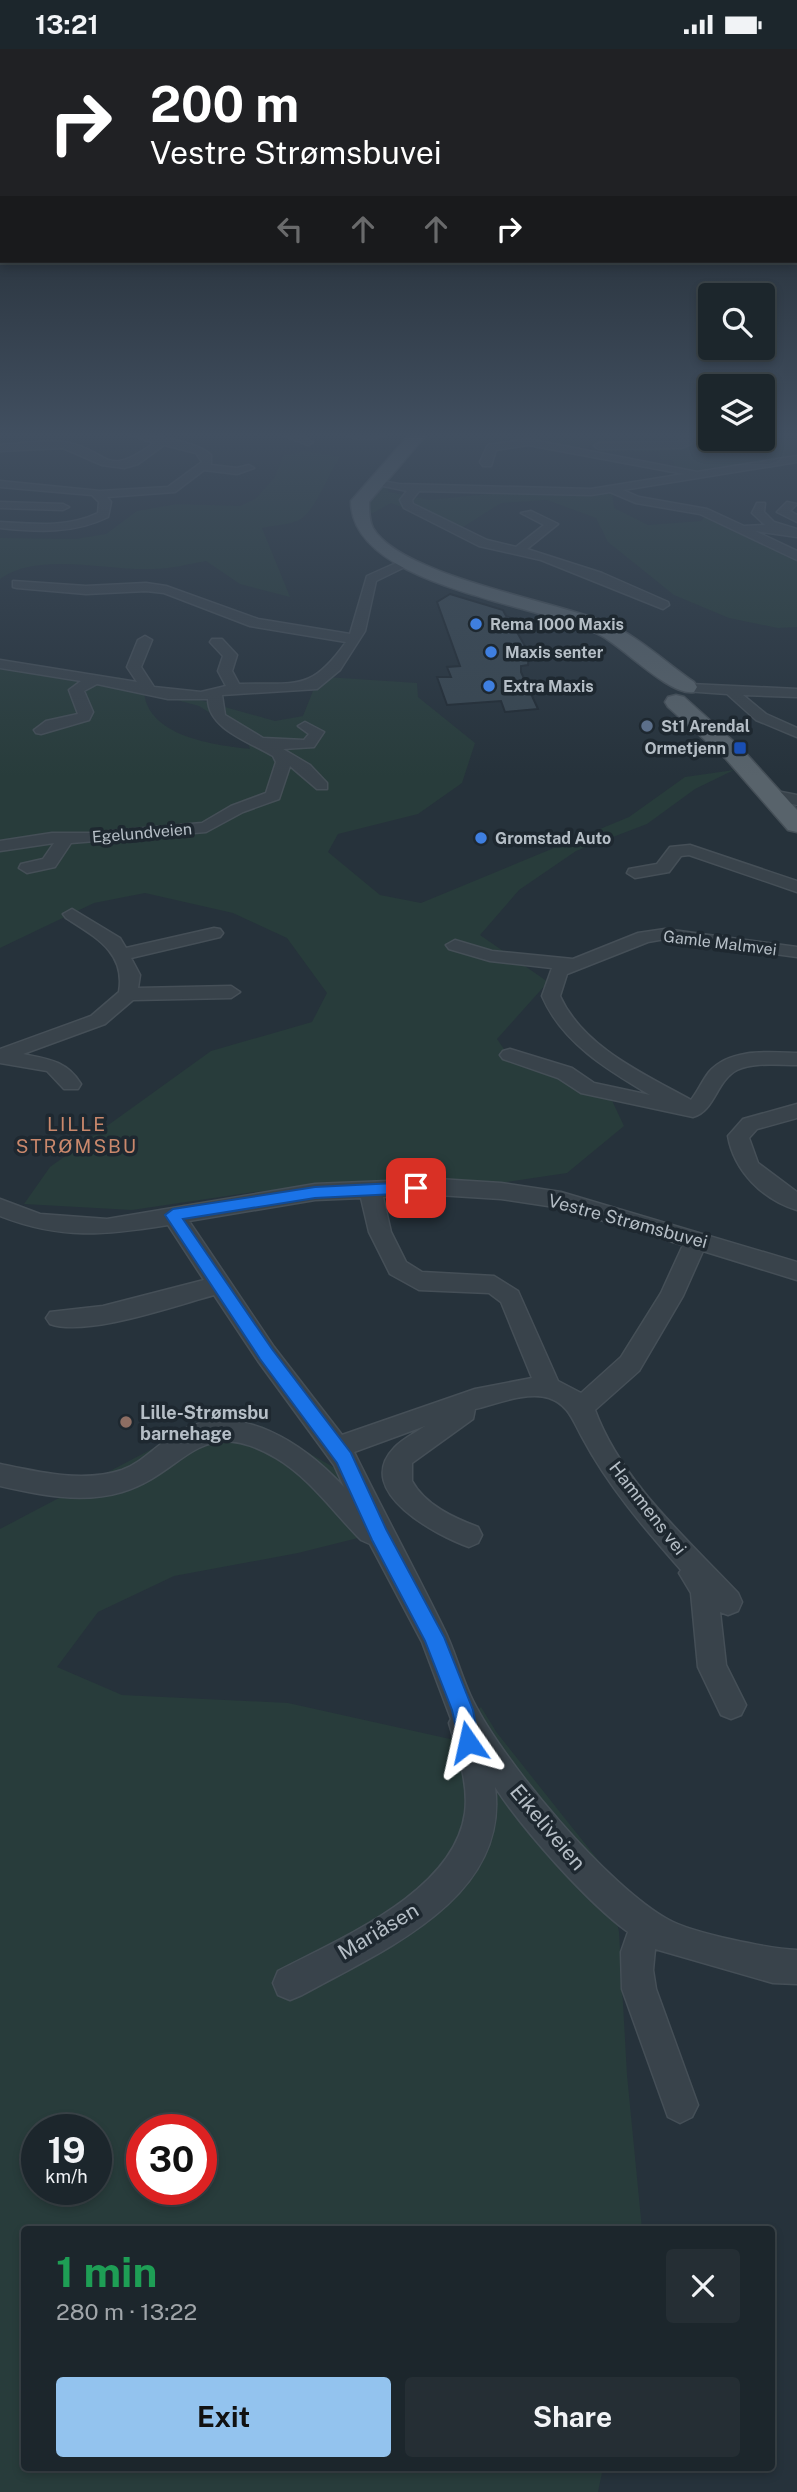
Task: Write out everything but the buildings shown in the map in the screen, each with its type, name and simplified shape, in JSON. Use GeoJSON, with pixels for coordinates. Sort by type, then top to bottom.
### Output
{"type":"FeatureCollection","features":[{"type":"Feature","properties":{"kind":"main road"},"geometry":{"type":"LineString","coordinates":[[384,549],[447,580],[595,626],[648,656],[662,678],[684,694],[732,753],[797,825]]}},
{"type":"Feature","properties":{"kind":"street"},"geometry":{"type":"LineString","coordinates":[[515,549],[598,576],[663,605]]}},
{"type":"Feature","properties":{"kind":"street"},"geometry":{"type":"LineString","coordinates":[[780,549],[797,557]]}},
{"type":"Feature","properties":{"kind":"street"},"geometry":{"type":"LineString","coordinates":[[0,664],[185,697],[215,694],[234,688],[312,686],[335,667],[364,625],[363,600],[371,579],[409,562]]}},
{"type":"Feature","properties":{"kind":"street"},"geometry":{"type":"LineString","coordinates":[[17,583],[86,590],[158,589],[211,604],[255,623],[354,639]]}},
{"type":"Feature","properties":{"kind":"street"},"geometry":{"type":"LineString","coordinates":[[145,640],[134,667],[149,690]]}},
{"type":"Feature","properties":{"kind":"street"},"geometry":{"type":"LineString","coordinates":[[217,642],[230,655],[225,671],[234,688]]}},
{"type":"Feature","properties":{"kind":"street"},"geometry":{"type":"LineString","coordinates":[[41,730],[53,723],[72,723],[84,717],[86,712],[76,690],[95,679]]}},
{"type":"Feature","properties":{"kind":"street"},"geometry":{"type":"LineString","coordinates":[[684,694],[732,691],[797,693]]}},
{"type":"Feature","properties":{"kind":"street"},"geometry":{"type":"LineString","coordinates":[[732,691],[748,709],[770,724],[797,733]]}},
{"type":"Feature","properties":{"kind":"street"},"geometry":{"type":"LineString","coordinates":[[215,694],[215,709],[219,718],[305,768],[322,786]]}},
{"type":"Feature","properties":{"kind":"street"},"geometry":{"type":"LineString","coordinates":[[251,739],[290,746],[309,744],[315,740],[317,732],[305,726]]}},
{"type":"Feature","properties":{"kind":"street","name":"Egelundveien"},"geometry":{"type":"LineString","coordinates":[[0,846],[211,825],[237,810],[273,796],[284,762],[280,754]]}},
{"type":"Feature","properties":{"kind":"street"},"geometry":{"type":"LineString","coordinates":[[771,795],[797,800]]}},
{"type":"Feature","properties":{"kind":"street"},"geometry":{"type":"LineString","coordinates":[[27,868],[49,863],[66,838]]}},
{"type":"Feature","properties":{"kind":"street"},"geometry":{"type":"LineString","coordinates":[[635,873],[663,868],[676,851],[690,851],[797,887]]}},
{"type":"Feature","properties":{"kind":"street"},"geometry":{"type":"LineString","coordinates":[[72,915],[114,942],[131,975],[128,994]]}},
{"type":"Feature","properties":{"kind":"street"},"geometry":{"type":"LineString","coordinates":[[121,955],[158,944],[214,933]]}},
{"type":"Feature","properties":{"kind":"street","name":"Gamle Malmvei"},"geometry":{"type":"LineString","coordinates":[[570,964],[644,937],[681,936],[797,952]]}},
{"type":"Feature","properties":{"kind":"street"},"geometry":{"type":"LineString","coordinates":[[455,945],[490,956],[570,964]]}},
{"type":"Feature","properties":{"kind":"street"},"geometry":{"type":"LineString","coordinates":[[570,964],[559,971],[551,996],[564,1022],[600,1052],[693,1110]]}},
{"type":"Feature","properties":{"kind":"street"},"geometry":{"type":"LineString","coordinates":[[0,1057],[98,1020],[128,994],[231,992]]}},
{"type":"Feature","properties":{"kind":"street"},"geometry":{"type":"LineString","coordinates":[[510,1055],[565,1073],[588,1088],[646,1103],[693,1110],[706,1099],[720,1072],[735,1063],[797,1059]]}},
{"type":"Feature","properties":{"kind":"street"},"geometry":{"type":"LineString","coordinates":[[0,1057],[53,1066],[71,1084]]}},
{"type":"Feature","properties":{"kind":"street"},"geometry":{"type":"LineString","coordinates":[[797,1111],[750,1123],[738,1136],[740,1154],[752,1173],[797,1202]]}},
{"type":"Feature","properties":{"kind":"street","name":"Vestre Strømsbuvei"},"geometry":{"type":"LineString","coordinates":[[0,1207],[38,1221],[68,1225],[118,1226],[315,1192],[451,1188],[501,1191],[561,1200],[797,1271]]}},
{"type":"Feature","properties":{"kind":"street"},"geometry":{"type":"LineString","coordinates":[[370,1189],[380,1231],[398,1268],[419,1281],[480,1283],[502,1290],[510,1297],[524,1324],[549,1388]]}},
{"type":"Feature","properties":{"kind":"street","name":"Eikeliveien"},"geometry":{"type":"LineString","coordinates":[[173,1215],[266,1354],[344,1458],[379,1534],[434,1637],[462,1710],[520,1798],[618,1905],[663,1936],[773,1966],[797,1967]]}},
{"type":"Feature","properties":{"kind":"street"},"geometry":{"type":"LineString","coordinates":[[336,1448],[497,1393],[522,1388],[549,1388],[582,1407],[630,1364],[671,1296],[697,1240]]}},
{"type":"Feature","properties":{"kind":"street"},"geometry":{"type":"LineString","coordinates":[[58,1318],[103,1315],[220,1285]]}},
{"type":"Feature","properties":{"kind":"street"},"geometry":{"type":"LineString","coordinates":[[469,1535],[432,1521],[412,1503],[402,1487],[397,1463],[402,1456],[448,1422],[497,1393]]}},
{"type":"Feature","properties":{"kind":"street","name":"Hammens vei"},"geometry":{"type":"LineString","coordinates":[[582,1407],[584,1418],[598,1444],[681,1552],[728,1601]]}},
{"type":"Feature","properties":{"kind":"street","name":"Eikeliveien"},"geometry":{"type":"LineString","coordinates":[[0,1475],[49,1486],[96,1487],[124,1481],[146,1471],[191,1437],[207,1433],[236,1434],[267,1441],[295,1457],[370,1532],[379,1534]]}},
{"type":"Feature","properties":{"kind":"street"},"geometry":{"type":"LineString","coordinates":[[681,1552],[704,1590],[712,1667],[731,1705]]}},
{"type":"Feature","properties":{"kind":"street","name":"Mariåsen"},"geometry":{"type":"LineString","coordinates":[[290,1983],[419,1909],[451,1880],[471,1852],[482,1814],[480,1789],[462,1710]]}},
{"type":"Feature","properties":{"kind":"street"},"geometry":{"type":"LineString","coordinates":[[650,1928],[637,1949],[636,1983],[674,2076],[680,2105]]}},
{"type":"Feature","properties":{"kind":"green space"},"geometry":{"type":"Polygon","coordinates":[[[0,549],[271,549],[290,597],[240,584],[206,561],[153,569],[53,564],[33,566],[0,579],[0,549]]]}},
{"type":"Feature","properties":{"kind":"green space"},"geometry":{"type":"Polygon","coordinates":[[[617,549],[785,549],[797,554],[797,627],[778,628],[729,618],[674,595],[617,549]]]}},
{"type":"Feature","properties":{"kind":"green space"},"geometry":{"type":"Polygon","coordinates":[[[0,662],[118,681],[118,677],[275,721],[303,716],[313,691],[326,677],[417,683],[418,697],[475,743],[462,783],[418,814],[338,834],[328,852],[380,895],[421,903],[629,817],[685,777],[734,770],[695,789],[647,824],[576,851],[519,890],[480,935],[548,982],[497,1039],[508,1055],[608,1092],[624,1126],[567,1173],[487,1185],[373,1181],[254,1192],[132,1210],[24,1204],[50,1167],[211,1051],[312,1022],[327,993],[287,938],[233,913],[145,893],[94,903],[0,948],[0,662]],[[144,691],[148,707],[157,719],[170,729],[202,741],[250,749],[246,736],[199,706],[144,691]]]}},
{"type":"Feature","properties":{"kind":"green space"},"geometry":{"type":"Polygon","coordinates":[[[262,1426],[354,1479],[382,1532],[298,1553],[174,1576],[98,1612],[57,1667],[122,1695],[288,1703],[450,1739],[481,1707],[497,1733],[606,1870],[619,1932],[627,2075],[642,2226],[21,2226],[21,2471],[602,2471],[598,2492],[0,2492],[0,1529],[167,1441],[262,1426]]]}},
{"type":"Feature","properties":{"kind":"place","name":"Rema 1000 Maxis"},"geometry":{"type":"Point","coordinates":[476,624]}},
{"type":"Feature","properties":{"kind":"place","name":"Maxis senter"},"geometry":{"type":"Point","coordinates":[491,652]}},
{"type":"Feature","properties":{"kind":"place","name":"Extra Maxis"},"geometry":{"type":"Point","coordinates":[489,686]}},
{"type":"Feature","properties":{"kind":"place","name":"St1 Arendal"},"geometry":{"type":"Point","coordinates":[647,726]}},
{"type":"Feature","properties":{"kind":"place","name":"Ormetjenn"},"geometry":{"type":"Point","coordinates":[740,748]}},
{"type":"Feature","properties":{"kind":"place","name":"Gromstad Auto"},"geometry":{"type":"Point","coordinates":[481,838]}},
{"type":"Feature","properties":{"kind":"place","name":"Lille-Strømsbu barnehage"},"geometry":{"type":"Point","coordinates":[126,1422]}},
{"type":"Feature","properties":{"kind":"district","name":"LILLE STRØMSBU"},"geometry":{"type":"Point","coordinates":[77,1135]}},
{"type":"Feature","properties":{"kind":"route"},"geometry":{"type":"LineString","coordinates":[[416,1188],[315,1192],[173,1215],[175,1223],[266,1354],[344,1458],[379,1534],[434,1637],[462,1710],[468,1742]]}}]}
